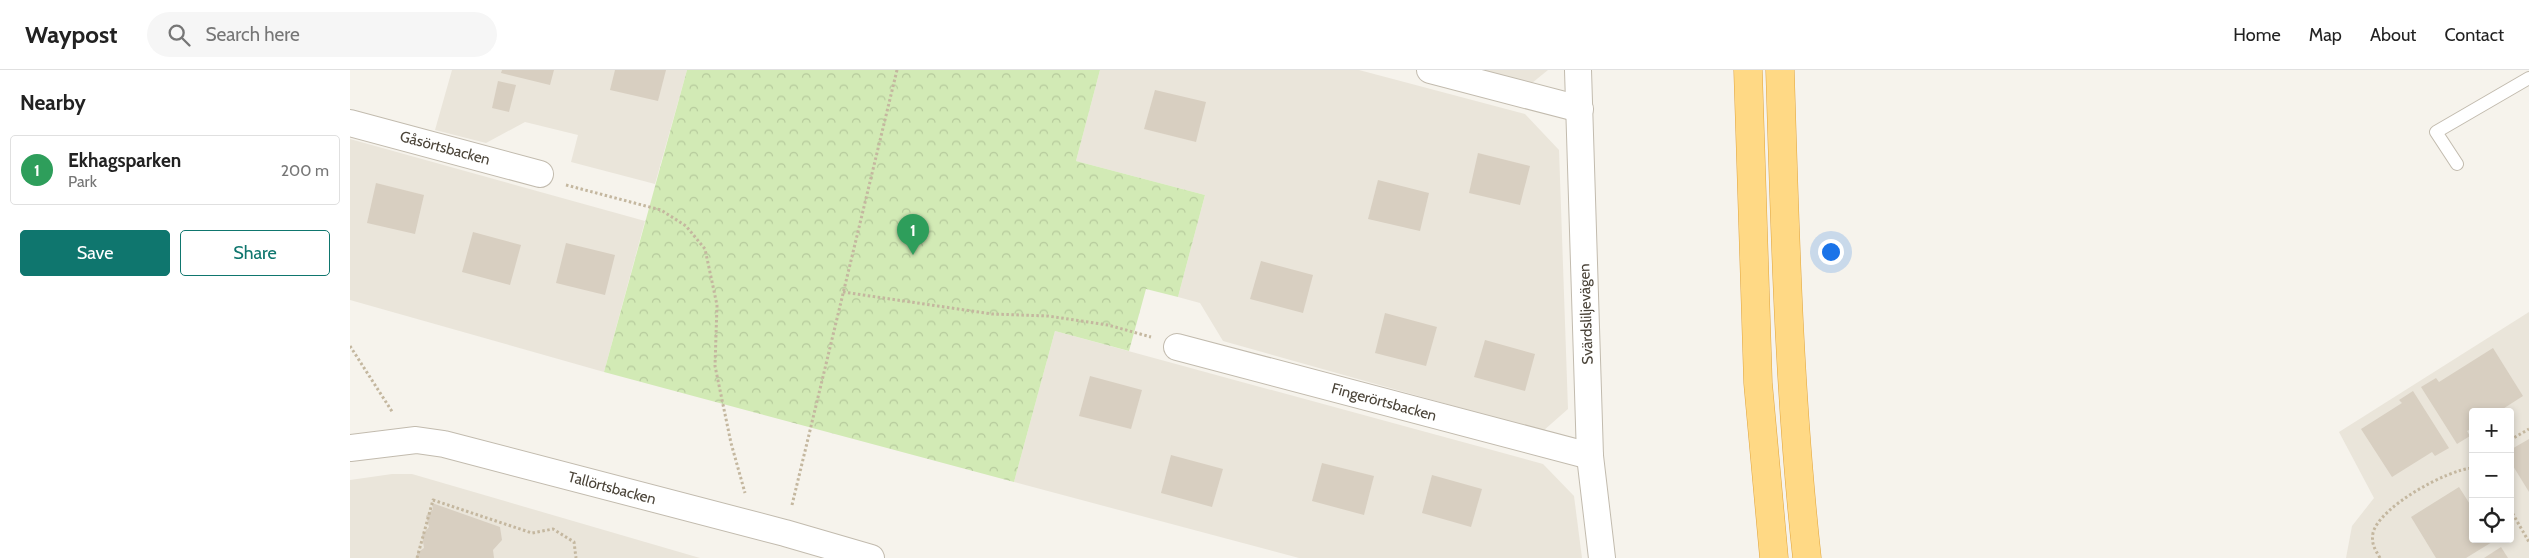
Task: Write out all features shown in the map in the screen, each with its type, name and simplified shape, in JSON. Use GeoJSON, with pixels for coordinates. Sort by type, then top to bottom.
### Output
{"type":"FeatureCollection","features":[{"type":"Feature","properties":{"kind":"highway"},"geometry":{"type":"LineString","coordinates":[[1748,70],[1758,383],[1774,558]]}},
{"type":"Feature","properties":{"kind":"highway"},"geometry":{"type":"LineString","coordinates":[[1780,70],[1786,306],[1792,404],[1807,558]]}},
{"type":"Feature","properties":{"kind":"street"},"geometry":{"type":"LineString","coordinates":[[1430,70],[1580,109]]}},
{"type":"Feature","properties":{"kind":"street","name":"Svärdsliljevägen"},"geometry":{"type":"LineString","coordinates":[[1578,70],[1590,456],[1602,558]]}},
{"type":"Feature","properties":{"kind":"street","name":"Gåsörtsbacken"},"geometry":{"type":"LineString","coordinates":[[350,123],[540,174]]}},
{"type":"Feature","properties":{"kind":"street","name":"Fingerörtsbacken"},"geometry":{"type":"LineString","coordinates":[[1177,346],[1590,456]]}},
{"type":"Feature","properties":{"kind":"street","name":"Tallörtsbacken"},"geometry":{"type":"LineString","coordinates":[[350,446],[416,440],[444,444],[785,533],[871,558]]}},
{"type":"Feature","properties":{"kind":"lane"},"geometry":{"type":"LineString","coordinates":[[2457,164],[2436,132],[2529,78]]}},
{"type":"Feature","properties":{"kind":"path"},"geometry":{"type":"LineString","coordinates":[[785,533],[897,70]]}},
{"type":"Feature","properties":{"kind":"path"},"geometry":{"type":"LineString","coordinates":[[540,174],[553,182],[661,210],[686,226],[705,249],[717,305],[715,366],[731,443],[747,500]]}},
{"type":"Feature","properties":{"kind":"path"},"geometry":{"type":"LineString","coordinates":[[844,292],[992,314],[1048,316],[1108,324],[1134,331]]}},
{"type":"Feature","properties":{"kind":"path"},"geometry":{"type":"LineString","coordinates":[[350,346],[395,418]]}},
{"type":"Feature","properties":{"kind":"path"},"geometry":{"type":"LineString","coordinates":[[2514,438],[2529,429]]}},
{"type":"Feature","properties":{"kind":"path"},"geometry":{"type":"LineString","coordinates":[[2380,558],[2373,546],[2374,531],[2392,506],[2450,473],[2469,469]]}},
{"type":"Feature","properties":{"kind":"path"},"geometry":{"type":"LineString","coordinates":[[417,558],[433,500],[532,533],[554,529],[574,542],[576,558]]}},
{"type":"Feature","properties":{"kind":"path"},"geometry":{"type":"LineString","coordinates":[[2514,516],[2529,542]]}},
{"type":"Feature","properties":{"kind":"shaded area"},"geometry":{"type":"Polygon","coordinates":[[[452,70],[687,70],[655,184],[571,162],[578,135],[525,122],[486,143],[435,130],[452,70]]]}},
{"type":"Feature","properties":{"kind":"shaded area"},"geometry":{"type":"Polygon","coordinates":[[[1100,70],[1359,70],[1525,114],[1559,150],[1568,409],[1543,431],[1223,341],[1200,303],[1178,297],[1205,195],[1076,161],[1100,70]]]}},
{"type":"Feature","properties":{"kind":"shaded area"},"geometry":{"type":"Polygon","coordinates":[[[1483,70],[1548,70],[1532,83],[1483,70]]]}},
{"type":"Feature","properties":{"kind":"shaded area"},"geometry":{"type":"Polygon","coordinates":[[[350,139],[645,221],[604,372],[350,300],[350,139]]]}},
{"type":"Feature","properties":{"kind":"shaded area"},"geometry":{"type":"Polygon","coordinates":[[[2529,312],[2529,558],[2346,558],[2352,526],[2374,498],[2339,432],[2529,312]]]}},
{"type":"Feature","properties":{"kind":"shaded area"},"geometry":{"type":"Polygon","coordinates":[[[1055,331],[1543,464],[1574,496],[1582,558],[1299,558],[1014,482],[1055,331]]]}},
{"type":"Feature","properties":{"kind":"shaded area"},"geometry":{"type":"Polygon","coordinates":[[[392,474],[412,474],[700,558],[350,558],[350,480],[392,474]]]}},
{"type":"Feature","properties":{"kind":"green space"},"geometry":{"type":"Polygon","coordinates":[[[687,70],[1100,70],[1076,161],[1205,195],[1178,297],[1146,289],[1129,351],[1055,331],[1014,482],[604,372],[687,70]]]}},
{"type":"Feature","properties":{"kind":"building"},"geometry":{"type":"Polygon","coordinates":[[[502,70],[554,70],[550,85],[501,73],[502,70]]]}},
{"type":"Feature","properties":{"kind":"building"},"geometry":{"type":"Polygon","coordinates":[[[615,70],[666,70],[658,101],[610,90],[615,70]]]}},
{"type":"Feature","properties":{"kind":"building"},"geometry":{"type":"Polygon","coordinates":[[[498,81],[516,85],[509,112],[492,108],[498,81]]]}},
{"type":"Feature","properties":{"kind":"building"},"geometry":{"type":"Polygon","coordinates":[[[1155,90],[1206,102],[1196,142],[1144,129],[1155,90]]]}},
{"type":"Feature","properties":{"kind":"building"},"geometry":{"type":"Polygon","coordinates":[[[1478,153],[1530,166],[1520,205],[1469,193],[1478,153]]]}},
{"type":"Feature","properties":{"kind":"building"},"geometry":{"type":"Polygon","coordinates":[[[1378,180],[1429,193],[1420,231],[1368,219],[1378,180]]]}},
{"type":"Feature","properties":{"kind":"building"},"geometry":{"type":"Polygon","coordinates":[[[376,183],[424,195],[415,234],[367,223],[376,183]]]}},
{"type":"Feature","properties":{"kind":"building"},"geometry":{"type":"Polygon","coordinates":[[[473,232],[521,245],[510,285],[462,272],[473,232]]]}},
{"type":"Feature","properties":{"kind":"building"},"geometry":{"type":"Polygon","coordinates":[[[566,243],[615,255],[605,295],[556,283],[566,243]]]}},
{"type":"Feature","properties":{"kind":"building"},"geometry":{"type":"Polygon","coordinates":[[[1261,261],[1313,275],[1303,313],[1250,299],[1261,261]]]}},
{"type":"Feature","properties":{"kind":"building"},"geometry":{"type":"Polygon","coordinates":[[[1385,313],[1437,327],[1426,366],[1375,353],[1385,313]]]}},
{"type":"Feature","properties":{"kind":"building"},"geometry":{"type":"Polygon","coordinates":[[[1485,340],[1535,354],[1525,391],[1474,377],[1485,340]]]}},
{"type":"Feature","properties":{"kind":"building"},"geometry":{"type":"Polygon","coordinates":[[[2493,348],[2523,396],[2504,408],[2469,408],[2469,430],[2467,431],[2469,437],[2457,444],[2421,387],[2436,378],[2439,382],[2493,348]]]}},
{"type":"Feature","properties":{"kind":"building"},"geometry":{"type":"Polygon","coordinates":[[[1090,376],[1142,390],[1131,429],[1079,416],[1090,376]]]}},
{"type":"Feature","properties":{"kind":"building"},"geometry":{"type":"Polygon","coordinates":[[[2413,391],[2449,448],[2435,456],[2432,452],[2392,477],[2361,429],[2402,403],[2399,400],[2413,391]]]}},
{"type":"Feature","properties":{"kind":"building"},"geometry":{"type":"Polygon","coordinates":[[[2529,439],[2529,492],[2514,468],[2514,448],[2529,439]]]}},
{"type":"Feature","properties":{"kind":"building"},"geometry":{"type":"Polygon","coordinates":[[[1171,455],[1223,469],[1212,507],[1161,493],[1171,455]]]}},
{"type":"Feature","properties":{"kind":"building"},"geometry":{"type":"Polygon","coordinates":[[[1322,463],[1374,476],[1364,515],[1312,501],[1322,463]]]}},
{"type":"Feature","properties":{"kind":"building"},"geometry":{"type":"Polygon","coordinates":[[[1432,475],[1482,489],[1471,527],[1422,513],[1432,475]]]}},
{"type":"Feature","properties":{"kind":"building"},"geometry":{"type":"Polygon","coordinates":[[[2459,487],[2469,503],[2469,543],[2490,543],[2466,558],[2436,558],[2411,517],[2459,487]]]}},
{"type":"Feature","properties":{"kind":"building"},"geometry":{"type":"Polygon","coordinates":[[[432,503],[500,527],[502,540],[493,550],[494,558],[417,558],[417,553],[424,548],[422,535],[429,527],[426,516],[433,509],[432,503]]]}},
{"type":"Feature","properties":{"kind":"building"},"geometry":{"type":"Polygon","coordinates":[[[2501,547],[2508,558],[2484,558],[2501,547]]]}},
{"type":"Feature","properties":{"kind":"place","name":"Ekhagsparken"},"geometry":{"type":"Point","coordinates":[913,255]}}]}
